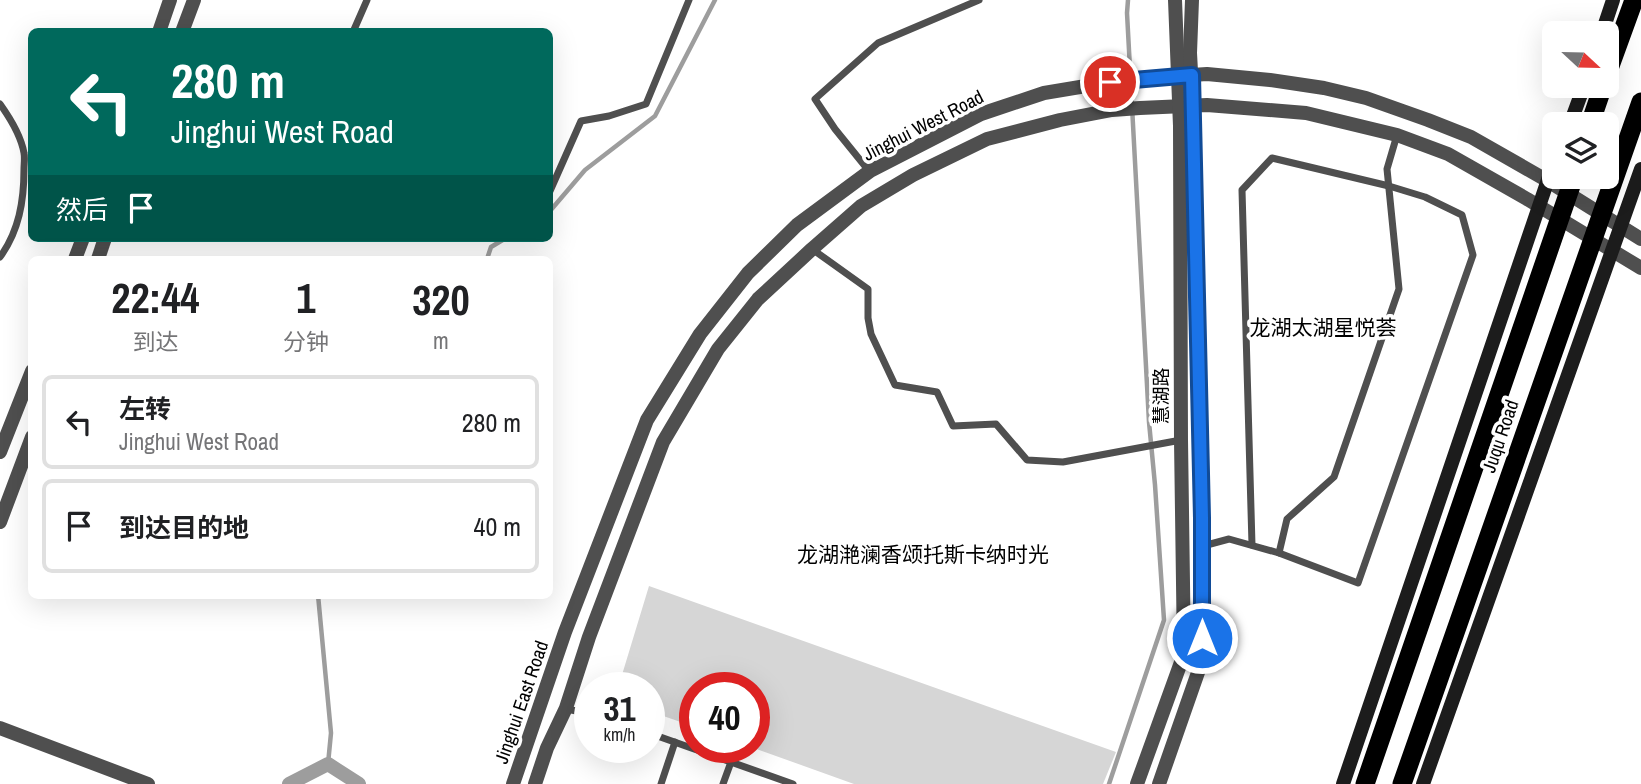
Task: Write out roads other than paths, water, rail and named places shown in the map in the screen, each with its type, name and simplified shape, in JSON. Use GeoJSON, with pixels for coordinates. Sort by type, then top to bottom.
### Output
{"type":"FeatureCollection","features":[{"type":"Feature","properties":{"kind":"highway"},"geometry":{"type":"LineString","coordinates":[[1619,40],[1633,0]]}},
{"type":"Feature","properties":{"kind":"highway","name":"Juqu Road"},"geometry":{"type":"LineString","coordinates":[[1402,784],[1641,102]]}},
{"type":"Feature","properties":{"kind":"highway","name":"Juqu Road"},"geometry":{"type":"LineString","coordinates":[[1365,784],[1570,189]]}},
{"type":"Feature","properties":{"kind":"main road"},"geometry":{"type":"LineString","coordinates":[[1606,21],[1613,0]]}},
{"type":"Feature","properties":{"kind":"main road"},"geometry":{"type":"LineString","coordinates":[[1423,784],[1641,169]]}},
{"type":"Feature","properties":{"kind":"main road"},"geometry":{"type":"LineString","coordinates":[[1343,784],[1545,189]]}},
{"type":"Feature","properties":{"kind":"main road"},"geometry":{"type":"LineString","coordinates":[[1486,545],[1491,594]]}},
{"type":"Feature","properties":{"kind":"street"},"geometry":{"type":"LineString","coordinates":[[160,28],[170,0]]}},
{"type":"Feature","properties":{"kind":"street"},"geometry":{"type":"LineString","coordinates":[[184,28],[194,0]]}},
{"type":"Feature","properties":{"kind":"street","name":"慧湖路"},"geometry":{"type":"LineString","coordinates":[[1159,784],[1202,662],[1202,546],[1185,75],[1175,0]]}},
{"type":"Feature","properties":{"kind":"street","name":"慧湖路"},"geometry":{"type":"LineString","coordinates":[[1185,75],[1191,53],[1192,0]]}},
{"type":"Feature","properties":{"kind":"street","name":"Jinghui West Road"},"geometry":{"type":"LineString","coordinates":[[565,632],[647,420],[700,334],[748,273],[797,225],[870,172],[981,114],[1044,93],[1110,82],[1207,74],[1270,80],[1324,88],[1428,120],[1471,137],[1542,178]]}},
{"type":"Feature","properties":{"kind":"street","name":"Jinghui West Road"},"geometry":{"type":"LineString","coordinates":[[589,637],[663,442],[718,349],[758,299],[861,206],[913,175],[986,139],[1112,110],[1207,105],[1306,113],[1398,135],[1448,154],[1641,268]]}},
{"type":"Feature","properties":{"kind":"street","name":"慧湖路"},"geometry":{"type":"LineString","coordinates":[[1137,784],[1184,654],[1181,440],[1186,106]]}},
{"type":"Feature","properties":{"kind":"street","name":"Jinghui West Road"},"geometry":{"type":"LineString","coordinates":[[1575,189],[1601,215],[1641,239]]}},
{"type":"Feature","properties":{"kind":"street"},"geometry":{"type":"LineString","coordinates":[[0,452],[28,381]]}},
{"type":"Feature","properties":{"kind":"street"},"geometry":{"type":"LineString","coordinates":[[0,522],[28,448]]}},
{"type":"Feature","properties":{"kind":"street","name":"Jinghui East Road"},"geometry":{"type":"LineString","coordinates":[[513,784],[565,632]]}},
{"type":"Feature","properties":{"kind":"street","name":"Jinghui East Road"},"geometry":{"type":"LineString","coordinates":[[535,784],[547,748],[566,708],[589,637]]}},
{"type":"Feature","properties":{"kind":"street"},"geometry":{"type":"LineString","coordinates":[[0,728],[148,784]]}},
{"type":"Feature","properties":{"kind":"lane"},"geometry":{"type":"LineString","coordinates":[[355,28],[366,0]]}},
{"type":"Feature","properties":{"kind":"lane"},"geometry":{"type":"LineString","coordinates":[[553,184],[581,121],[646,104],[688,0]]}},
{"type":"Feature","properties":{"kind":"lane"},"geometry":{"type":"LineString","coordinates":[[870,172],[815,99],[878,43],[979,0]]}},
{"type":"Feature","properties":{"kind":"lane"},"geometry":{"type":"LineString","coordinates":[[0,104],[14,127],[24,153],[20,213],[10,242],[0,257]]}},
{"type":"Feature","properties":{"kind":"lane"},"geometry":{"type":"LineString","coordinates":[[1279,553],[1287,519],[1334,477],[1399,289],[1387,169],[1398,135]]}},
{"type":"Feature","properties":{"kind":"lane"},"geometry":{"type":"LineString","coordinates":[[1202,546],[1229,539],[1279,553],[1358,583],[1473,255],[1462,215],[1425,197],[1389,186],[1272,158],[1242,190],[1252,545]]}},
{"type":"Feature","properties":{"kind":"lane"},"geometry":{"type":"LineString","coordinates":[[812,249],[868,289],[871,334],[895,385],[937,392],[953,425],[996,424],[1027,460],[1063,462],[1181,440]]}},
{"type":"Feature","properties":{"kind":"lane"},"geometry":{"type":"LineString","coordinates":[[566,708],[574,710]]}},
{"type":"Feature","properties":{"kind":"lane"},"geometry":{"type":"LineString","coordinates":[[665,739],[679,743]]}},
{"type":"Feature","properties":{"kind":"lane"},"geometry":{"type":"LineString","coordinates":[[661,784],[675,742]]}},
{"type":"Feature","properties":{"kind":"lane"},"geometry":{"type":"LineString","coordinates":[[723,784],[731,763]]}},
{"type":"Feature","properties":{"kind":"lane"},"geometry":{"type":"LineString","coordinates":[[734,763],[793,784]]}},
{"type":"Feature","properties":{"kind":"waterway"},"geometry":{"type":"LineString","coordinates":[[553,207],[585,170],[655,116],[715,0]]}},
{"type":"Feature","properties":{"kind":"waterway"},"geometry":{"type":"LineString","coordinates":[[1109,784],[1164,620],[1149,422],[1128,0]]}},
{"type":"Feature","properties":{"kind":"waterway"},"geometry":{"type":"LineString","coordinates":[[488,256],[491,247],[499,242]]}},
{"type":"Feature","properties":{"kind":"waterway"},"geometry":{"type":"LineString","coordinates":[[318,599],[331,733],[328,764]]}},
{"type":"Feature","properties":{"kind":"waterway"},"geometry":{"type":"LineString","coordinates":[[289,784],[328,764],[359,784]]}},
{"type":"Feature","properties":{"kind":"district","name":"龙湖太湖星悦荟"},"geometry":{"type":"Point","coordinates":[1323,328]}},
{"type":"Feature","properties":{"kind":"district","name":"龙湖滟澜香颂托斯卡纳时光"},"geometry":{"type":"Point","coordinates":[923,555]}}]}
